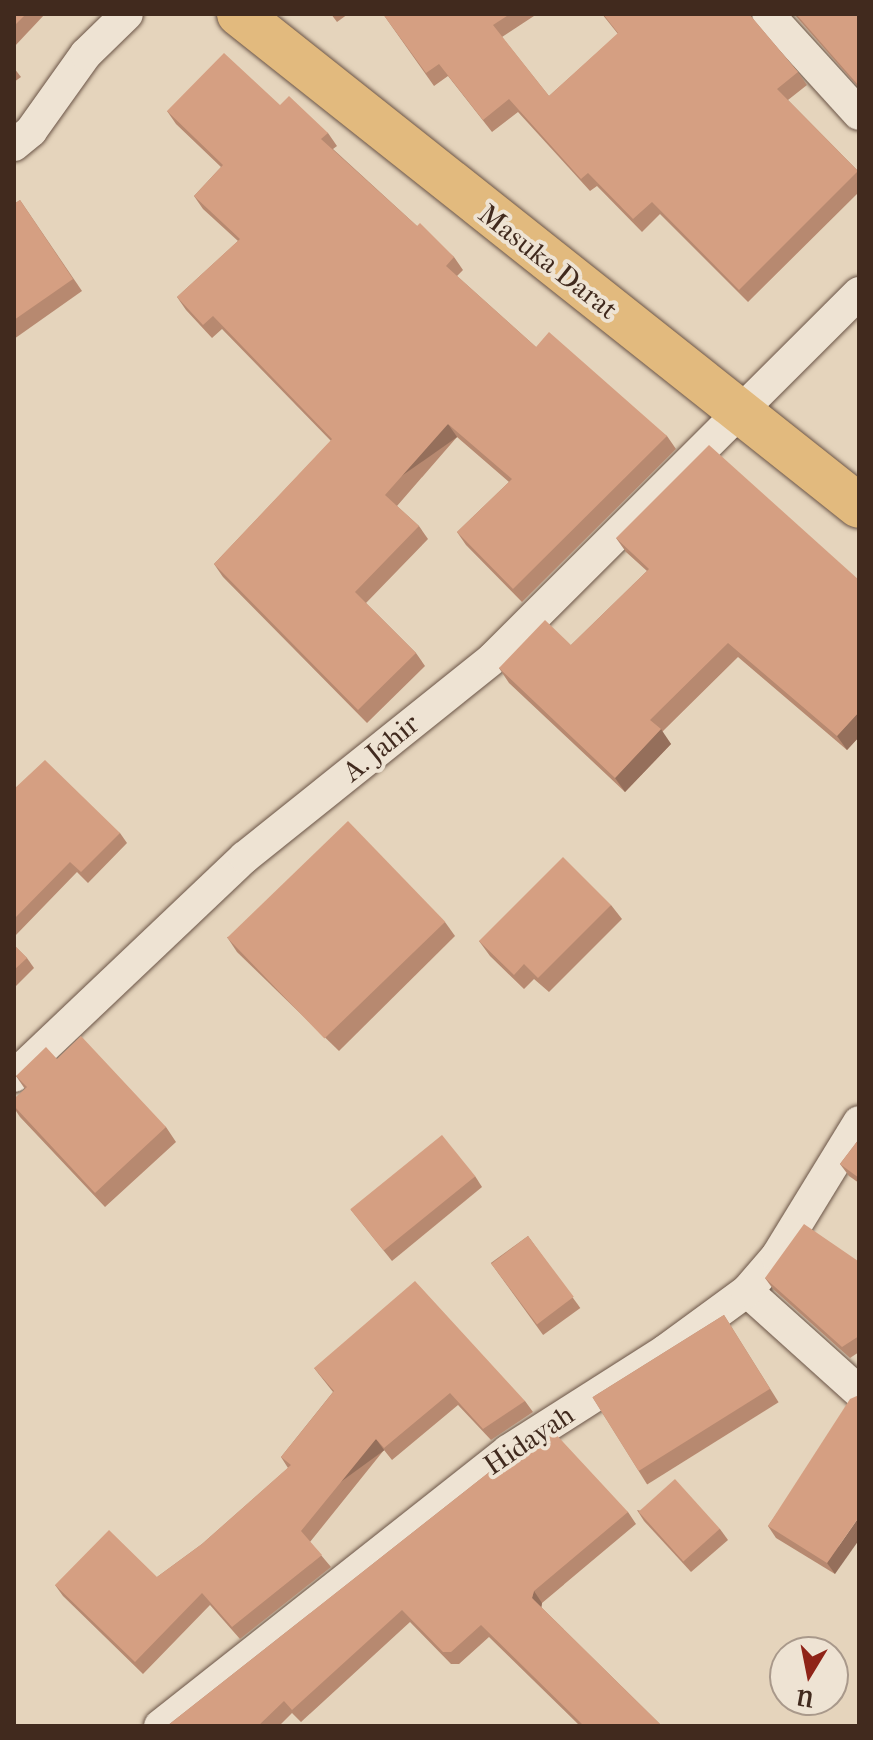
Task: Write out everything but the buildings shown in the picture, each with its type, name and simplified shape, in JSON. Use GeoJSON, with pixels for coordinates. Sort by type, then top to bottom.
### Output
{"type":"FeatureCollection","features":[{"type":"Feature","properties":{"kind":"main road","name":"Masuka Darat"},"geometry":{"type":"LineString","coordinates":[[239,14],[859,506]]}},
{"type":"Feature","properties":{"kind":"street"},"geometry":{"type":"LineString","coordinates":[[14,145],[31,131],[86,54],[127,14]]}},
{"type":"Feature","properties":{"kind":"street"},"geometry":{"type":"LineString","coordinates":[[768,14],[859,114]]}},
{"type":"Feature","properties":{"kind":"street","name":"A. Jahir"},"geometry":{"type":"LineString","coordinates":[[14,1076],[245,857],[493,658],[859,293]]}},
{"type":"Feature","properties":{"kind":"street","name":"Hidayah"},"geometry":{"type":"LineString","coordinates":[[160,1726],[508,1451],[665,1351],[747,1291],[777,1256],[859,1122]]}},
{"type":"Feature","properties":{"kind":"street"},"geometry":{"type":"LineString","coordinates":[[747,1291],[859,1392]]}}]}
